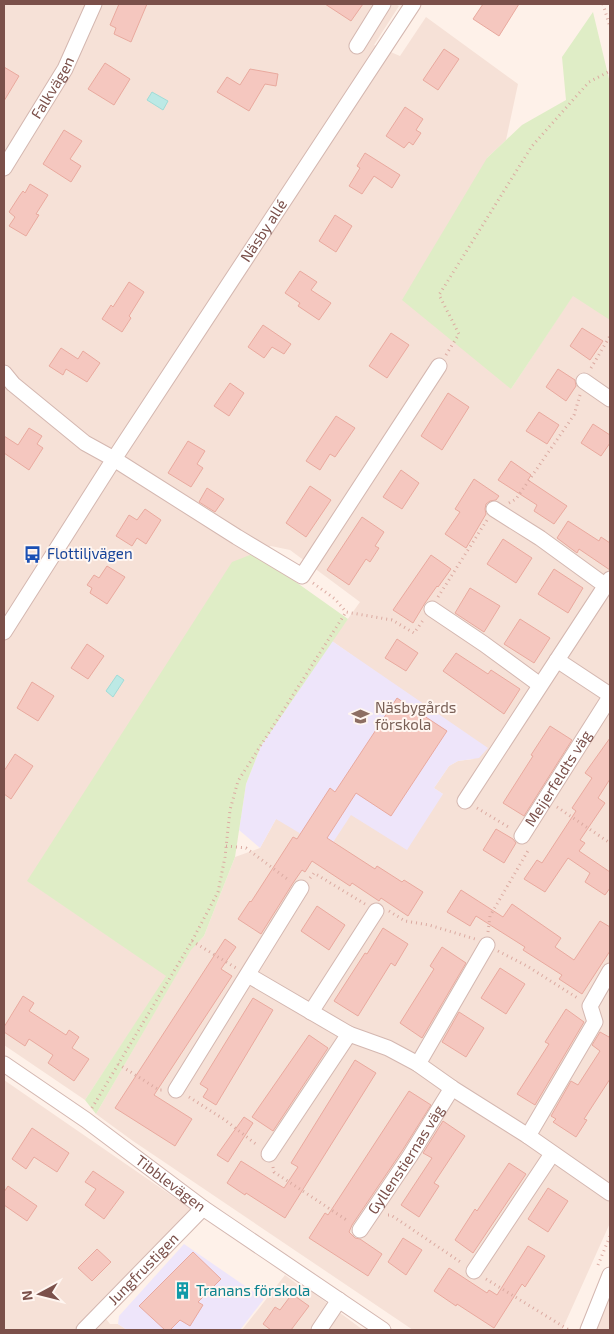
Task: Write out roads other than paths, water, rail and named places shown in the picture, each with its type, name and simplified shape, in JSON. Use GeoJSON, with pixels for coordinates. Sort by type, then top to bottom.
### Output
{"type":"FeatureCollection","features":[{"type":"Feature","properties":{"kind":"street","name":"Falkvägen"},"geometry":{"type":"LineString","coordinates":[[4,168],[65,69],[94,4]]}},
{"type":"Feature","properties":{"kind":"street"},"geometry":{"type":"LineString","coordinates":[[357,46],[383,4]]}},
{"type":"Feature","properties":{"kind":"street","name":"Näsby allé"},"geometry":{"type":"LineString","coordinates":[[4,632],[114,459],[413,4]]}},
{"type":"Feature","properties":{"kind":"street"},"geometry":{"type":"LineString","coordinates":[[4,373],[85,444],[114,459],[302,576],[439,366]]}},
{"type":"Feature","properties":{"kind":"street"},"geometry":{"type":"LineString","coordinates":[[584,381],[610,399]]}},
{"type":"Feature","properties":{"kind":"street"},"geometry":{"type":"LineString","coordinates":[[465,801],[608,582],[494,509]]}},
{"type":"Feature","properties":{"kind":"street"},"geometry":{"type":"LineString","coordinates":[[432,609],[540,685]]}},
{"type":"Feature","properties":{"kind":"street","name":"Meijerfeldts väg"},"geometry":{"type":"LineString","coordinates":[[522,836],[610,696],[558,660]]}},
{"type":"Feature","properties":{"kind":"street"},"geometry":{"type":"LineString","coordinates":[[176,1090],[301,888]]}},
{"type":"Feature","properties":{"kind":"street"},"geometry":{"type":"LineString","coordinates":[[311,1012],[376,911]]}},
{"type":"Feature","properties":{"kind":"street"},"geometry":{"type":"LineString","coordinates":[[418,1064],[488,945]]}},
{"type":"Feature","properties":{"kind":"street"},"geometry":{"type":"LineString","coordinates":[[528,1136],[595,1022],[590,1006],[610,971]]}},
{"type":"Feature","properties":{"kind":"street","name":"Gyllenstiernas väg"},"geometry":{"type":"LineString","coordinates":[[248,975],[350,1034],[388,1048],[418,1064],[528,1136],[610,1193]]}},
{"type":"Feature","properties":{"kind":"street"},"geometry":{"type":"LineString","coordinates":[[269,1154],[350,1034]]}},
{"type":"Feature","properties":{"kind":"street","name":"Tibblevägen"},"geometry":{"type":"LineString","coordinates":[[4,1064],[86,1120],[203,1208],[382,1330]]}},
{"type":"Feature","properties":{"kind":"street","name":"Gyllenstiernas väg"},"geometry":{"type":"LineString","coordinates":[[360,1230],[410,1156],[452,1088]]}},
{"type":"Feature","properties":{"kind":"street"},"geometry":{"type":"LineString","coordinates":[[474,1271],[552,1154]]}},
{"type":"Feature","properties":{"kind":"street","name":"Jungfrustigen"},"geometry":{"type":"LineString","coordinates":[[84,1330],[203,1208]]}},
{"type":"Feature","properties":{"kind":"street"},"geometry":{"type":"LineString","coordinates":[[588,1330],[610,1275]]}},
{"type":"Feature","properties":{"kind":"street"},"geometry":{"type":"LineString","coordinates":[[319,1330],[338,1300]]}},
{"type":"Feature","properties":{"kind":"water"},"geometry":{"type":"Polygon","coordinates":[[[152,92],[168,101],[163,110],[147,100],[152,92]]]}},
{"type":"Feature","properties":{"kind":"water"},"geometry":{"type":"Polygon","coordinates":[[[117,675],[124,680],[113,697],[106,691],[117,675]]]}},
{"type":"Feature","properties":{"kind":"place","name":"Flottiljvägen"},"geometry":{"type":"Point","coordinates":[33,554]}},
{"type":"Feature","properties":{"kind":"place","name":"Näsbygårds förskola"},"geometry":{"type":"Point","coordinates":[361,717]}},
{"type":"Feature","properties":{"kind":"place","name":"Tranans förskola"},"geometry":{"type":"Point","coordinates":[182,1291]}}]}
